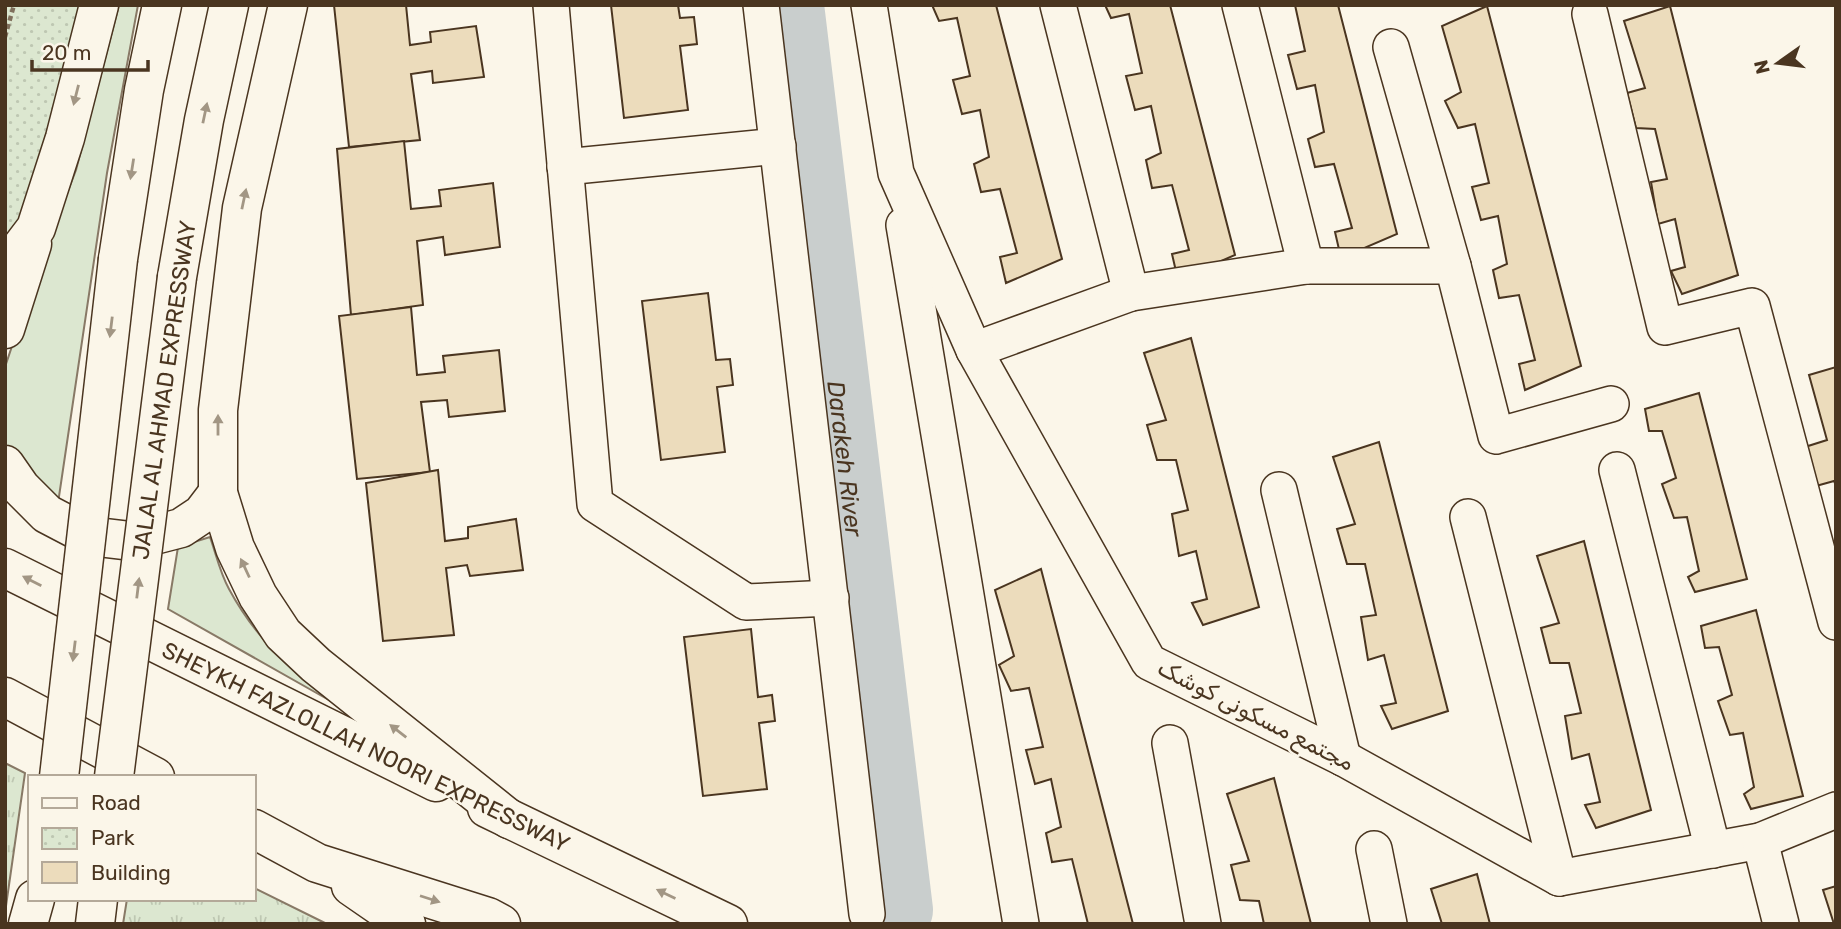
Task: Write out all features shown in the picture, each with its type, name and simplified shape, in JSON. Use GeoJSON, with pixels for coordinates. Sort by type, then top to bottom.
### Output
{"type":"FeatureCollection","features":[{"type":"Feature","properties":{"kind":"highway"},"geometry":{"type":"LineString","coordinates":[[5,329],[65,138],[99,5]]}},
{"type":"Feature","properties":{"kind":"highway"},"geometry":{"type":"LineString","coordinates":[[59,775],[118,259],[144,90],[162,5]]}},
{"type":"Feature","properties":{"kind":"highway","name":"JALAL AL AHMAD EXPRESSWAY"},"geometry":{"type":"LineString","coordinates":[[114,775],[177,277],[204,120],[229,5]]}},
{"type":"Feature","properties":{"kind":"highway"},"geometry":{"type":"LineString","coordinates":[[288,5],[242,208],[218,410],[218,493],[235,548],[258,596],[283,634],[316,665],[509,819]]}},
{"type":"Feature","properties":{"kind":"highway"},"geometry":{"type":"LineString","coordinates":[[5,269],[36,228]]}},
{"type":"Feature","properties":{"kind":"highway"},"geometry":{"type":"LineString","coordinates":[[5,465],[21,488],[47,514],[89,536],[131,541],[181,528],[202,514],[218,493]]}},
{"type":"Feature","properties":{"kind":"highway","name":"SHEYKH FAZLOLLAH NOORI EXPRESSWAY"},"geometry":{"type":"LineString","coordinates":[[5,568],[509,819],[728,924]]}},
{"type":"Feature","properties":{"kind":"highway"},"geometry":{"type":"LineString","coordinates":[[5,697],[151,775]]}},
{"type":"Feature","properties":{"kind":"highway"},"geometry":{"type":"LineString","coordinates":[[256,830],[317,863],[406,924]]}},
{"type":"Feature","properties":{"kind":"highway"},"geometry":{"type":"LineString","coordinates":[[317,863],[488,917],[501,924]]}},
{"type":"Feature","properties":{"kind":"highway"},"geometry":{"type":"LineString","coordinates":[[28,924],[35,901]]}},
{"type":"Feature","properties":{"kind":"highway"},"geometry":{"type":"LineString","coordinates":[[44,924],[47,901]]}},
{"type":"Feature","properties":{"kind":"highway"},"geometry":{"type":"LineString","coordinates":[[95,924],[98,901]]}},
{"type":"Feature","properties":{"kind":"street"},"geometry":{"type":"LineString","coordinates":[[551,5],[596,504],[746,602],[831,598]]}},
{"type":"Feature","properties":{"kind":"street"},"geometry":{"type":"LineString","coordinates":[[761,5],[867,914]]}},
{"type":"Feature","properties":{"kind":"street","name":"مجتمع مسکونی کوشک"},"geometry":{"type":"LineString","coordinates":[[869,5],[895,173],[974,350],[1149,662],[1343,758],[1559,878]]}},
{"type":"Feature","properties":{"kind":"street"},"geometry":{"type":"LineString","coordinates":[[1058,5],[1131,293]]}},
{"type":"Feature","properties":{"kind":"street"},"geometry":{"type":"LineString","coordinates":[[1240,5],[1306,266]]}},
{"type":"Feature","properties":{"kind":"street"},"geometry":{"type":"LineString","coordinates":[[1590,14],[1665,327],[1752,306],[1836,622]]}},
{"type":"Feature","properties":{"kind":"street"},"geometry":{"type":"LineString","coordinates":[[1391,47],[1453,266],[1496,436],[1611,404]]}},
{"type":"Feature","properties":{"kind":"street"},"geometry":{"type":"LineString","coordinates":[[565,167],[778,146]]}},
{"type":"Feature","properties":{"kind":"street"},"geometry":{"type":"LineString","coordinates":[[895,173],[1021,924]]}},
{"type":"Feature","properties":{"kind":"street"},"geometry":{"type":"LineString","coordinates":[[974,350],[1131,293],[1306,266],[1453,266]]}},
{"type":"Feature","properties":{"kind":"street"},"geometry":{"type":"LineString","coordinates":[[1617,470],[1713,850]]}},
{"type":"Feature","properties":{"kind":"street"},"geometry":{"type":"LineString","coordinates":[[1279,490],[1343,758]]}},
{"type":"Feature","properties":{"kind":"street"},"geometry":{"type":"LineString","coordinates":[[1468,517],[1559,878],[1760,841],[1836,810]]}},
{"type":"Feature","properties":{"kind":"street"},"geometry":{"type":"LineString","coordinates":[[1170,743],[1203,924]]}},
{"type":"Feature","properties":{"kind":"street"},"geometry":{"type":"LineString","coordinates":[[1760,841],[1781,924]]}},
{"type":"Feature","properties":{"kind":"street"},"geometry":{"type":"LineString","coordinates":[[1374,849],[1389,924]]}},
{"type":"Feature","properties":{"kind":"path"},"geometry":{"type":"LineString","coordinates":[[5,37],[14,5]]}},
{"type":"Feature","properties":{"kind":"green space"},"geometry":{"type":"Polygon","coordinates":[[[5,5],[85,5],[21,218],[5,248],[5,5]]]}},
{"type":"Feature","properties":{"kind":"green space"},"geometry":{"type":"Polygon","coordinates":[[[119,5],[138,5],[107,173],[57,510],[9,454],[5,444],[5,367],[38,269],[76,170],[119,5]]]}},
{"type":"Feature","properties":{"kind":"green space"},"geometry":{"type":"Polygon","coordinates":[[[210,537],[226,583],[263,639],[289,666],[336,704],[168,609],[178,547],[210,537]]]}},
{"type":"Feature","properties":{"kind":"green space"},"geometry":{"type":"Polygon","coordinates":[[[5,763],[25,773],[5,913],[5,763]]]}},
{"type":"Feature","properties":{"kind":"green space"},"geometry":{"type":"Polygon","coordinates":[[[256,889],[327,924],[123,924],[127,901],[256,901],[256,889]]]}},
{"type":"Feature","properties":{"kind":"building"},"geometry":{"type":"Polygon","coordinates":[[[334,5],[406,5],[410,45],[431,42],[430,32],[476,26],[484,77],[433,83],[432,71],[411,74],[420,140],[349,147],[334,5]]]}},
{"type":"Feature","properties":{"kind":"building"},"geometry":{"type":"Polygon","coordinates":[[[611,5],[678,5],[680,18],[694,17],[697,44],[680,46],[688,110],[624,118],[611,5]]]}},
{"type":"Feature","properties":{"kind":"building"},"geometry":{"type":"Polygon","coordinates":[[[932,5],[996,5],[1062,259],[1006,283],[1000,257],[1017,253],[1000,189],[981,192],[974,164],[989,157],[980,110],[962,114],[953,80],[970,76],[957,18],[939,21],[932,5]]]}},
{"type":"Feature","properties":{"kind":"building"},"geometry":{"type":"Polygon","coordinates":[[[1105,5],[1170,5],[1235,255],[1178,280],[1172,254],[1189,250],[1172,185],[1152,188],[1146,160],[1161,153],[1151,106],[1135,110],[1126,76],[1142,73],[1129,14],[1111,18],[1105,5]]]}},
{"type":"Feature","properties":{"kind":"building"},"geometry":{"type":"Polygon","coordinates":[[[1295,5],[1338,5],[1397,234],[1341,258],[1335,232],[1352,228],[1334,164],[1315,167],[1308,139],[1324,132],[1315,85],[1297,89],[1288,55],[1305,51],[1295,5]]]}},
{"type":"Feature","properties":{"kind":"building"},"geometry":{"type":"Polygon","coordinates":[[[1487,6],[1581,366],[1525,390],[1519,364],[1535,360],[1519,295],[1499,298],[1493,270],[1507,264],[1498,216],[1481,220],[1472,187],[1489,183],[1475,124],[1458,128],[1445,101],[1461,92],[1442,26],[1487,6]]]}},
{"type":"Feature","properties":{"kind":"building"},"geometry":{"type":"Polygon","coordinates":[[[1670,6],[1738,275],[1682,294],[1671,271],[1685,267],[1675,219],[1658,224],[1651,182],[1667,179],[1655,129],[1636,128],[1627,93],[1645,88],[1624,21],[1670,6]]]}},
{"type":"Feature","properties":{"kind":"building"},"geometry":{"type":"Polygon","coordinates":[[[404,141],[411,209],[441,206],[439,190],[493,183],[500,247],[445,255],[443,237],[417,241],[423,305],[351,315],[337,149],[404,141]]]}},
{"type":"Feature","properties":{"kind":"building"},"geometry":{"type":"Polygon","coordinates":[[[708,293],[716,360],[730,359],[733,385],[717,387],[725,452],[661,460],[642,301],[708,293]]]}},
{"type":"Feature","properties":{"kind":"building"},"geometry":{"type":"Polygon","coordinates":[[[411,307],[417,375],[445,372],[443,356],[499,350],[505,411],[449,417],[447,400],[421,402],[430,472],[357,479],[339,316],[411,307]]]}},
{"type":"Feature","properties":{"kind":"building"},"geometry":{"type":"Polygon","coordinates":[[[1191,338],[1259,607],[1203,625],[1192,603],[1207,599],[1196,551],[1179,556],[1172,514],[1188,510],[1176,460],[1157,460],[1147,425],[1166,420],[1144,353],[1191,338]]]}},
{"type":"Feature","properties":{"kind":"building"},"geometry":{"type":"Polygon","coordinates":[[[1836,367],[1836,486],[1834,481],[1816,486],[1805,447],[1827,440],[1809,375],[1836,367]]]}},
{"type":"Feature","properties":{"kind":"building"},"geometry":{"type":"Polygon","coordinates":[[[1699,393],[1747,579],[1695,592],[1688,577],[1699,571],[1687,517],[1674,518],[1662,484],[1676,478],[1662,431],[1649,431],[1645,409],[1699,393]]]}},
{"type":"Feature","properties":{"kind":"building"},"geometry":{"type":"Polygon","coordinates":[[[1379,442],[1448,711],[1392,729],[1381,706],[1396,703],[1384,655],[1368,660],[1361,617],[1376,615],[1365,564],[1347,564],[1337,529],[1355,524],[1333,457],[1379,442]]]}},
{"type":"Feature","properties":{"kind":"building"},"geometry":{"type":"Polygon","coordinates":[[[438,470],[445,541],[468,538],[468,527],[516,519],[523,570],[470,576],[467,565],[446,568],[454,635],[383,641],[366,483],[438,470]]]}},
{"type":"Feature","properties":{"kind":"building"},"geometry":{"type":"Polygon","coordinates":[[[1584,541],[1651,810],[1596,828],[1585,805],[1600,802],[1589,754],[1572,759],[1565,716],[1581,713],[1569,663],[1550,663],[1541,628],[1559,623],[1537,556],[1584,541]]]}},
{"type":"Feature","properties":{"kind":"building"},"geometry":{"type":"Polygon","coordinates":[[[1041,569],[1133,924],[1088,924],[1072,859],[1052,862],[1046,833],[1061,827],[1051,779],[1035,784],[1026,750],[1043,747],[1029,688],[1011,691],[999,665],[1014,656],[995,590],[1041,569]]]}},
{"type":"Feature","properties":{"kind":"building"},"geometry":{"type":"Polygon","coordinates":[[[1756,610],[1803,796],[1751,809],[1744,794],[1754,787],[1743,733],[1730,735],[1718,701],[1732,695],[1719,647],[1705,648],[1701,626],[1756,610]]]}},
{"type":"Feature","properties":{"kind":"building"},"geometry":{"type":"Polygon","coordinates":[[[751,629],[758,697],[772,695],[775,721],[759,723],[767,789],[703,796],[684,637],[751,629]]]}},
{"type":"Feature","properties":{"kind":"building"},"geometry":{"type":"Polygon","coordinates":[[[1274,778],[1311,924],[1264,924],[1259,901],[1240,900],[1231,865],[1249,861],[1227,794],[1274,778]]]}},
{"type":"Feature","properties":{"kind":"building"},"geometry":{"type":"Polygon","coordinates":[[[1477,874],[1490,924],[1442,924],[1431,889],[1477,874]]]}},
{"type":"Feature","properties":{"kind":"building"},"geometry":{"type":"Polygon","coordinates":[[[1836,886],[1836,924],[1834,924],[1823,890],[1836,886]]]}},
{"type":"Feature","properties":{"kind":"waterway","name":"Darakeh River"},"geometry":{"type":"LineString","coordinates":[[790,5],[899,910]]}}]}
